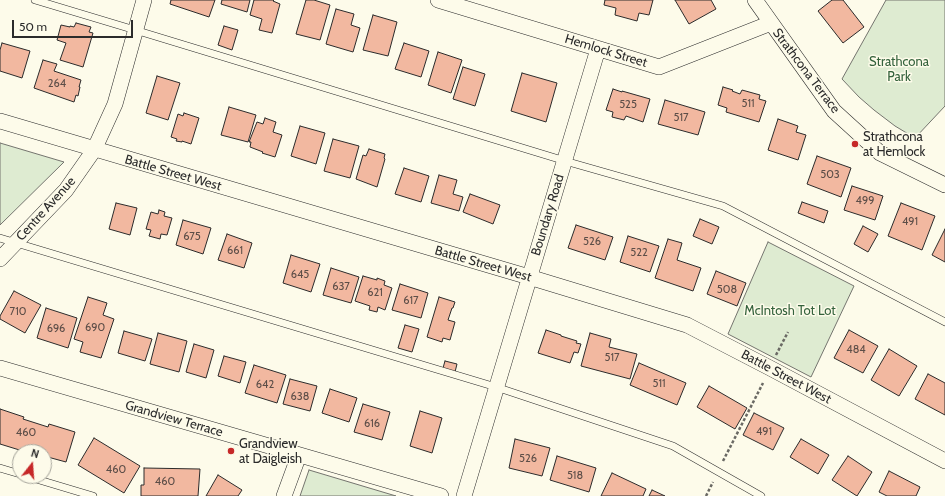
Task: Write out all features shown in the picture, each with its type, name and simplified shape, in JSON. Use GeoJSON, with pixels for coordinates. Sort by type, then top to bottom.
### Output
{"type":"FeatureCollection","features":[{"type":"Feature","properties":{"kind":"street","name":"Centre Avenue"},"geometry":{"type":"LineString","coordinates":[[0,259],[66,190],[94,150],[114,104],[144,0]]}},
{"type":"Feature","properties":{"kind":"street","name":"Hemlock Street"},"geometry":{"type":"LineString","coordinates":[[438,0],[659,67],[771,23]]}},
{"type":"Feature","properties":{"kind":"street","name":"Strathcona Terrace"},"geometry":{"type":"LineString","coordinates":[[755,0],[834,111],[880,153],[945,185]]}},
{"type":"Feature","properties":{"kind":"street","name":"Boundary Road"},"geometry":{"type":"LineString","coordinates":[[464,496],[598,49]]}},
{"type":"Feature","properties":{"kind":"street","name":"Battle Street West"},"geometry":{"type":"LineString","coordinates":[[0,121],[687,325],[945,461]]}},
{"type":"Feature","properties":{"kind":"street","name":"Grandview Terrace"},"geometry":{"type":"LineString","coordinates":[[0,368],[441,496]]}},
{"type":"Feature","properties":{"kind":"street"},"geometry":{"type":"LineString","coordinates":[[284,496],[298,455]]}},
{"type":"Feature","properties":{"kind":"lane"},"geometry":{"type":"LineString","coordinates":[[35,0],[564,161],[723,206],[945,322]]}},
{"type":"Feature","properties":{"kind":"lane"},"geometry":{"type":"LineString","coordinates":[[0,238],[496,387],[674,446],[761,496]]}},
{"type":"Feature","properties":{"kind":"lane"},"geometry":{"type":"LineString","coordinates":[[0,468],[12,472]]}},
{"type":"Feature","properties":{"kind":"lane"},"geometry":{"type":"LineString","coordinates":[[52,484],[93,496]]}},
{"type":"Feature","properties":{"kind":"path"},"geometry":{"type":"LineString","coordinates":[[776,356],[788,332]]}},
{"type":"Feature","properties":{"kind":"path"},"geometry":{"type":"LineString","coordinates":[[706,496],[763,383]]}},
{"type":"Feature","properties":{"kind":"green space","name":"Strathcona Park"},"geometry":{"type":"Polygon","coordinates":[[[886,0],[945,0],[945,106],[915,138],[895,126],[874,110],[842,79],[886,0]]]}},
{"type":"Feature","properties":{"kind":"green space"},"geometry":{"type":"Polygon","coordinates":[[[0,143],[64,162],[0,225],[0,143]]]}},
{"type":"Feature","properties":{"kind":"green space","name":"McIntosh Tot Lot"},"geometry":{"type":"Polygon","coordinates":[[[768,242],[854,286],[811,377],[728,334],[768,242]]]}},
{"type":"Feature","properties":{"kind":"green space"},"geometry":{"type":"Polygon","coordinates":[[[309,470],[396,496],[300,496],[309,470]]]}},
{"type":"Feature","properties":{"kind":"building"},"geometry":{"type":"Polygon","coordinates":[[[171,0],[215,0],[209,17],[170,4],[171,0]]]}},
{"type":"Feature","properties":{"kind":"building"},"geometry":{"type":"Polygon","coordinates":[[[222,0],[250,0],[247,12],[221,4],[222,0]]]}},
{"type":"Feature","properties":{"kind":"building"},"geometry":{"type":"Polygon","coordinates":[[[254,0],[274,0],[273,1],[280,4],[272,33],[259,30],[262,19],[250,15],[254,0]]]}},
{"type":"Feature","properties":{"kind":"building"},"geometry":{"type":"Polygon","coordinates":[[[306,0],[314,0],[330,5],[320,40],[296,34],[306,0]]]}},
{"type":"Feature","properties":{"kind":"building"},"geometry":{"type":"Polygon","coordinates":[[[605,0],[653,0],[649,15],[639,13],[637,21],[615,15],[616,8],[604,5],[605,0]]]}},
{"type":"Feature","properties":{"kind":"building"},"geometry":{"type":"Polygon","coordinates":[[[675,0],[711,0],[716,9],[689,24],[675,0]]]}},
{"type":"Feature","properties":{"kind":"building"},"geometry":{"type":"Polygon","coordinates":[[[832,0],[843,0],[864,27],[843,43],[818,11],[832,0]]]}},
{"type":"Feature","properties":{"kind":"building"},"geometry":{"type":"Polygon","coordinates":[[[336,9],[354,14],[351,25],[360,28],[353,52],[326,44],[336,9]]]}},
{"type":"Feature","properties":{"kind":"building"},"geometry":{"type":"Polygon","coordinates":[[[373,15],[397,22],[388,56],[363,50],[373,15]]]}},
{"type":"Feature","properties":{"kind":"building"},"geometry":{"type":"Polygon","coordinates":[[[76,23],[91,27],[89,32],[93,33],[83,67],[60,60],[66,43],[57,40],[61,25],[74,27],[76,23]]]}},
{"type":"Feature","properties":{"kind":"building"},"geometry":{"type":"Polygon","coordinates":[[[224,26],[238,30],[232,50],[218,45],[224,26]]]}},
{"type":"Feature","properties":{"kind":"building"},"geometry":{"type":"Polygon","coordinates":[[[2,43],[30,51],[22,78],[0,71],[0,50],[2,43]]]}},
{"type":"Feature","properties":{"kind":"building"},"geometry":{"type":"Polygon","coordinates":[[[404,43],[429,51],[421,77],[395,69],[404,43]]]}},
{"type":"Feature","properties":{"kind":"building"},"geometry":{"type":"Polygon","coordinates":[[[438,52],[462,60],[451,93],[428,85],[438,52]]]}},
{"type":"Feature","properties":{"kind":"building"},"geometry":{"type":"Polygon","coordinates":[[[43,60],[57,64],[54,71],[81,80],[78,96],[76,95],[74,102],[34,88],[43,60]]]}},
{"type":"Feature","properties":{"kind":"building"},"geometry":{"type":"Polygon","coordinates":[[[463,67],[485,74],[475,106],[453,99],[463,67]]]}},
{"type":"Feature","properties":{"kind":"building"},"geometry":{"type":"Polygon","coordinates":[[[522,73],[557,83],[546,122],[511,111],[522,73]]]}},
{"type":"Feature","properties":{"kind":"building"},"geometry":{"type":"Polygon","coordinates":[[[157,76],[180,83],[168,120],[146,113],[157,76]]]}},
{"type":"Feature","properties":{"kind":"building"},"geometry":{"type":"Polygon","coordinates":[[[723,87],[740,94],[742,90],[760,95],[759,99],[766,101],[759,122],[726,112],[727,108],[718,105],[723,87]]]}},
{"type":"Feature","properties":{"kind":"building"},"geometry":{"type":"Polygon","coordinates":[[[613,89],[650,99],[643,122],[626,116],[624,120],[612,117],[613,112],[606,110],[613,89]]]}},
{"type":"Feature","properties":{"kind":"building"},"geometry":{"type":"Polygon","coordinates":[[[665,100],[705,112],[698,135],[658,124],[665,100]]]}},
{"type":"Feature","properties":{"kind":"building"},"geometry":{"type":"Polygon","coordinates":[[[229,107],[256,115],[248,142],[221,135],[229,107]]]}},
{"type":"Feature","properties":{"kind":"building"},"geometry":{"type":"Polygon","coordinates":[[[184,113],[199,118],[191,144],[176,141],[177,139],[171,137],[178,114],[183,116],[184,113]]]}},
{"type":"Feature","properties":{"kind":"building"},"geometry":{"type":"Polygon","coordinates":[[[265,118],[276,122],[273,132],[282,135],[275,157],[250,147],[251,142],[249,142],[257,122],[263,124],[265,118]]]}},
{"type":"Feature","properties":{"kind":"building"},"geometry":{"type":"Polygon","coordinates":[[[778,119],[798,126],[796,132],[806,135],[798,160],[768,150],[778,119]]]}},
{"type":"Feature","properties":{"kind":"building"},"geometry":{"type":"Polygon","coordinates":[[[300,126],[325,133],[316,164],[291,156],[300,126]]]}},
{"type":"Feature","properties":{"kind":"building"},"geometry":{"type":"Polygon","coordinates":[[[333,139],[359,146],[350,178],[324,171],[333,139]]]}},
{"type":"Feature","properties":{"kind":"building"},"geometry":{"type":"Polygon","coordinates":[[[369,149],[385,154],[377,187],[356,179],[363,155],[366,156],[369,149]]]}},
{"type":"Feature","properties":{"kind":"building"},"geometry":{"type":"Polygon","coordinates":[[[817,156],[851,168],[841,197],[807,184],[817,156]]]}},
{"type":"Feature","properties":{"kind":"building"},"geometry":{"type":"Polygon","coordinates":[[[404,168],[429,176],[421,202],[395,194],[404,168]]]}},
{"type":"Feature","properties":{"kind":"building"},"geometry":{"type":"Polygon","coordinates":[[[439,175],[457,180],[453,194],[463,197],[459,211],[431,203],[439,175]]]}},
{"type":"Feature","properties":{"kind":"building"},"geometry":{"type":"Polygon","coordinates":[[[852,186],[883,196],[875,220],[844,210],[852,186]]]}},
{"type":"Feature","properties":{"kind":"building"},"geometry":{"type":"Polygon","coordinates":[[[470,194],[500,205],[493,224],[463,212],[470,194]]]}},
{"type":"Feature","properties":{"kind":"building"},"geometry":{"type":"Polygon","coordinates":[[[802,202],[828,211],[824,223],[798,213],[802,202]]]}},
{"type":"Feature","properties":{"kind":"building"},"geometry":{"type":"Polygon","coordinates":[[[116,203],[137,208],[130,235],[109,229],[116,203]]]}},
{"type":"Feature","properties":{"kind":"building"},"geometry":{"type":"Polygon","coordinates":[[[901,203],[935,216],[922,250],[888,236],[901,203]]]}},
{"type":"Feature","properties":{"kind":"building"},"geometry":{"type":"Polygon","coordinates":[[[159,210],[165,212],[164,216],[172,218],[167,235],[161,234],[160,239],[149,236],[151,230],[146,229],[151,212],[158,214],[159,210]]]}},
{"type":"Feature","properties":{"kind":"building"},"geometry":{"type":"Polygon","coordinates":[[[700,219],[719,227],[712,244],[693,236],[700,219]]]}},
{"type":"Feature","properties":{"kind":"building"},"geometry":{"type":"Polygon","coordinates":[[[183,220],[211,228],[203,254],[176,245],[183,220]]]}},
{"type":"Feature","properties":{"kind":"building"},"geometry":{"type":"Polygon","coordinates":[[[576,225],[613,237],[605,260],[568,248],[576,225]]]}},
{"type":"Feature","properties":{"kind":"building"},"geometry":{"type":"Polygon","coordinates":[[[863,226],[878,234],[868,252],[854,244],[863,226]]]}},
{"type":"Feature","properties":{"kind":"building"},"geometry":{"type":"Polygon","coordinates":[[[945,229],[945,262],[932,255],[945,229]]]}},
{"type":"Feature","properties":{"kind":"building"},"geometry":{"type":"Polygon","coordinates":[[[227,234],[252,243],[244,268],[218,260],[227,234]]]}},
{"type":"Feature","properties":{"kind":"building"},"geometry":{"type":"Polygon","coordinates":[[[628,236],[659,246],[650,272],[620,262],[628,236]]]}},
{"type":"Feature","properties":{"kind":"building"},"geometry":{"type":"Polygon","coordinates":[[[668,239],[682,243],[677,260],[701,268],[693,291],[655,278],[668,239]]]}},
{"type":"Feature","properties":{"kind":"building"},"geometry":{"type":"Polygon","coordinates":[[[291,255],[320,264],[311,292],[283,283],[291,255]]]}},
{"type":"Feature","properties":{"kind":"building"},"geometry":{"type":"Polygon","coordinates":[[[331,268],[359,277],[351,303],[323,295],[331,268]]]}},
{"type":"Feature","properties":{"kind":"building"},"geometry":{"type":"Polygon","coordinates":[[[716,271],[746,283],[737,306],[707,294],[716,271]]]}},
{"type":"Feature","properties":{"kind":"building"},"geometry":{"type":"Polygon","coordinates":[[[363,276],[385,281],[384,285],[392,288],[385,310],[378,307],[377,312],[369,310],[370,306],[355,301],[363,276]]]}},
{"type":"Feature","properties":{"kind":"building"},"geometry":{"type":"Polygon","coordinates":[[[400,284],[428,293],[421,318],[392,310],[400,284]]]}},
{"type":"Feature","properties":{"kind":"building"},"geometry":{"type":"Polygon","coordinates":[[[14,291],[41,305],[25,333],[0,319],[0,316],[14,291]]]}},
{"type":"Feature","properties":{"kind":"building"},"geometry":{"type":"Polygon","coordinates":[[[88,297],[107,303],[103,315],[114,319],[101,358],[80,352],[83,342],[74,339],[88,297]]]}},
{"type":"Feature","properties":{"kind":"building"},"geometry":{"type":"Polygon","coordinates":[[[439,297],[455,302],[448,320],[455,322],[450,340],[443,338],[442,342],[427,337],[439,297]]]}},
{"type":"Feature","properties":{"kind":"building"},"geometry":{"type":"Polygon","coordinates":[[[46,308],[77,318],[68,348],[37,338],[46,308]]]}},
{"type":"Feature","properties":{"kind":"building"},"geometry":{"type":"Polygon","coordinates":[[[405,325],[419,329],[412,352],[398,348],[405,325]]]}},
{"type":"Feature","properties":{"kind":"building"},"geometry":{"type":"Polygon","coordinates":[[[546,330],[577,341],[576,343],[581,344],[578,353],[574,352],[570,363],[538,353],[546,330]]]}},
{"type":"Feature","properties":{"kind":"building"},"geometry":{"type":"Polygon","coordinates":[[[849,330],[878,346],[863,373],[834,358],[849,330]]]}},
{"type":"Feature","properties":{"kind":"building"},"geometry":{"type":"Polygon","coordinates":[[[124,331],[152,339],[145,361],[118,353],[124,331]]]}},
{"type":"Feature","properties":{"kind":"building"},"geometry":{"type":"Polygon","coordinates":[[[158,333],[187,341],[179,372],[150,364],[158,333]]]}},
{"type":"Feature","properties":{"kind":"building"},"geometry":{"type":"Polygon","coordinates":[[[590,333],[611,339],[609,347],[637,354],[630,379],[581,366],[590,333]]]}},
{"type":"Feature","properties":{"kind":"building"},"geometry":{"type":"Polygon","coordinates":[[[194,344],[214,350],[206,378],[186,372],[194,344]]]}},
{"type":"Feature","properties":{"kind":"building"},"geometry":{"type":"Polygon","coordinates":[[[889,349],[917,366],[899,396],[871,380],[889,349]]]}},
{"type":"Feature","properties":{"kind":"building"},"geometry":{"type":"Polygon","coordinates":[[[224,356],[246,362],[240,383],[218,376],[224,356]]]}},
{"type":"Feature","properties":{"kind":"building"},"geometry":{"type":"Polygon","coordinates":[[[445,361],[457,364],[455,372],[443,368],[445,361]]]}},
{"type":"Feature","properties":{"kind":"building"},"geometry":{"type":"Polygon","coordinates":[[[639,363],[686,383],[677,405],[630,385],[639,363]]]}},
{"type":"Feature","properties":{"kind":"building"},"geometry":{"type":"Polygon","coordinates":[[[254,365],[286,375],[277,403],[245,393],[254,365]]]}},
{"type":"Feature","properties":{"kind":"building"},"geometry":{"type":"Polygon","coordinates":[[[928,374],[945,383],[945,415],[915,399],[928,374]]]}},
{"type":"Feature","properties":{"kind":"building"},"geometry":{"type":"Polygon","coordinates":[[[290,379],[317,386],[310,411],[283,404],[290,379]]]}},
{"type":"Feature","properties":{"kind":"building"},"geometry":{"type":"Polygon","coordinates":[[[709,386],[747,408],[735,429],[697,407],[709,386]]]}},
{"type":"Feature","properties":{"kind":"building"},"geometry":{"type":"Polygon","coordinates":[[[330,389],[357,398],[349,422],[322,413],[330,389]]]}},
{"type":"Feature","properties":{"kind":"building"},"geometry":{"type":"Polygon","coordinates":[[[363,404],[390,412],[382,440],[354,432],[363,404]]]}},
{"type":"Feature","properties":{"kind":"building"},"geometry":{"type":"Polygon","coordinates":[[[0,409],[24,417],[23,419],[48,427],[49,424],[75,432],[66,462],[52,458],[52,444],[12,444],[12,448],[0,444],[0,409]]]}},
{"type":"Feature","properties":{"kind":"building"},"geometry":{"type":"Polygon","coordinates":[[[420,411],[442,418],[432,453],[410,446],[420,411]]]}},
{"type":"Feature","properties":{"kind":"building"},"geometry":{"type":"Polygon","coordinates":[[[754,413],[784,428],[773,450],[743,435],[754,413]]]}},
{"type":"Feature","properties":{"kind":"building"},"geometry":{"type":"Polygon","coordinates":[[[94,438],[140,466],[124,493],[78,465],[94,438]]]}},
{"type":"Feature","properties":{"kind":"building"},"geometry":{"type":"Polygon","coordinates":[[[515,439],[550,448],[542,476],[509,468],[515,439]]]}},
{"type":"Feature","properties":{"kind":"building"},"geometry":{"type":"Polygon","coordinates":[[[801,439],[829,455],[818,474],[790,457],[801,439]]]}},
{"type":"Feature","properties":{"kind":"building"},"geometry":{"type":"Polygon","coordinates":[[[557,456],[596,468],[589,492],[550,480],[557,456]]]}},
{"type":"Feature","properties":{"kind":"building"},"geometry":{"type":"Polygon","coordinates":[[[848,456],[872,472],[857,496],[832,480],[848,456]]]}},
{"type":"Feature","properties":{"kind":"building"},"geometry":{"type":"Polygon","coordinates":[[[144,468],[200,469],[198,496],[141,496],[141,485],[144,485],[144,468]]]}},
{"type":"Feature","properties":{"kind":"building"},"geometry":{"type":"Polygon","coordinates":[[[889,471],[920,487],[916,496],[887,496],[879,492],[889,471]]]}},
{"type":"Feature","properties":{"kind":"building"},"geometry":{"type":"Polygon","coordinates":[[[612,473],[646,489],[643,496],[601,496],[612,473]]]}},
{"type":"Feature","properties":{"kind":"building"},"geometry":{"type":"Polygon","coordinates":[[[218,475],[242,490],[238,496],[206,496],[218,475]]]}},
{"type":"Feature","properties":{"kind":"building"},"geometry":{"type":"Polygon","coordinates":[[[652,490],[665,496],[649,496],[652,490]]]}},
{"type":"Feature","properties":{"kind":"place","name":"Strathcona at Hemlock"},"geometry":{"type":"Point","coordinates":[855,144]}},
{"type":"Feature","properties":{"kind":"place","name":"Grandview at Daigleish"},"geometry":{"type":"Point","coordinates":[231,451]}}]}
